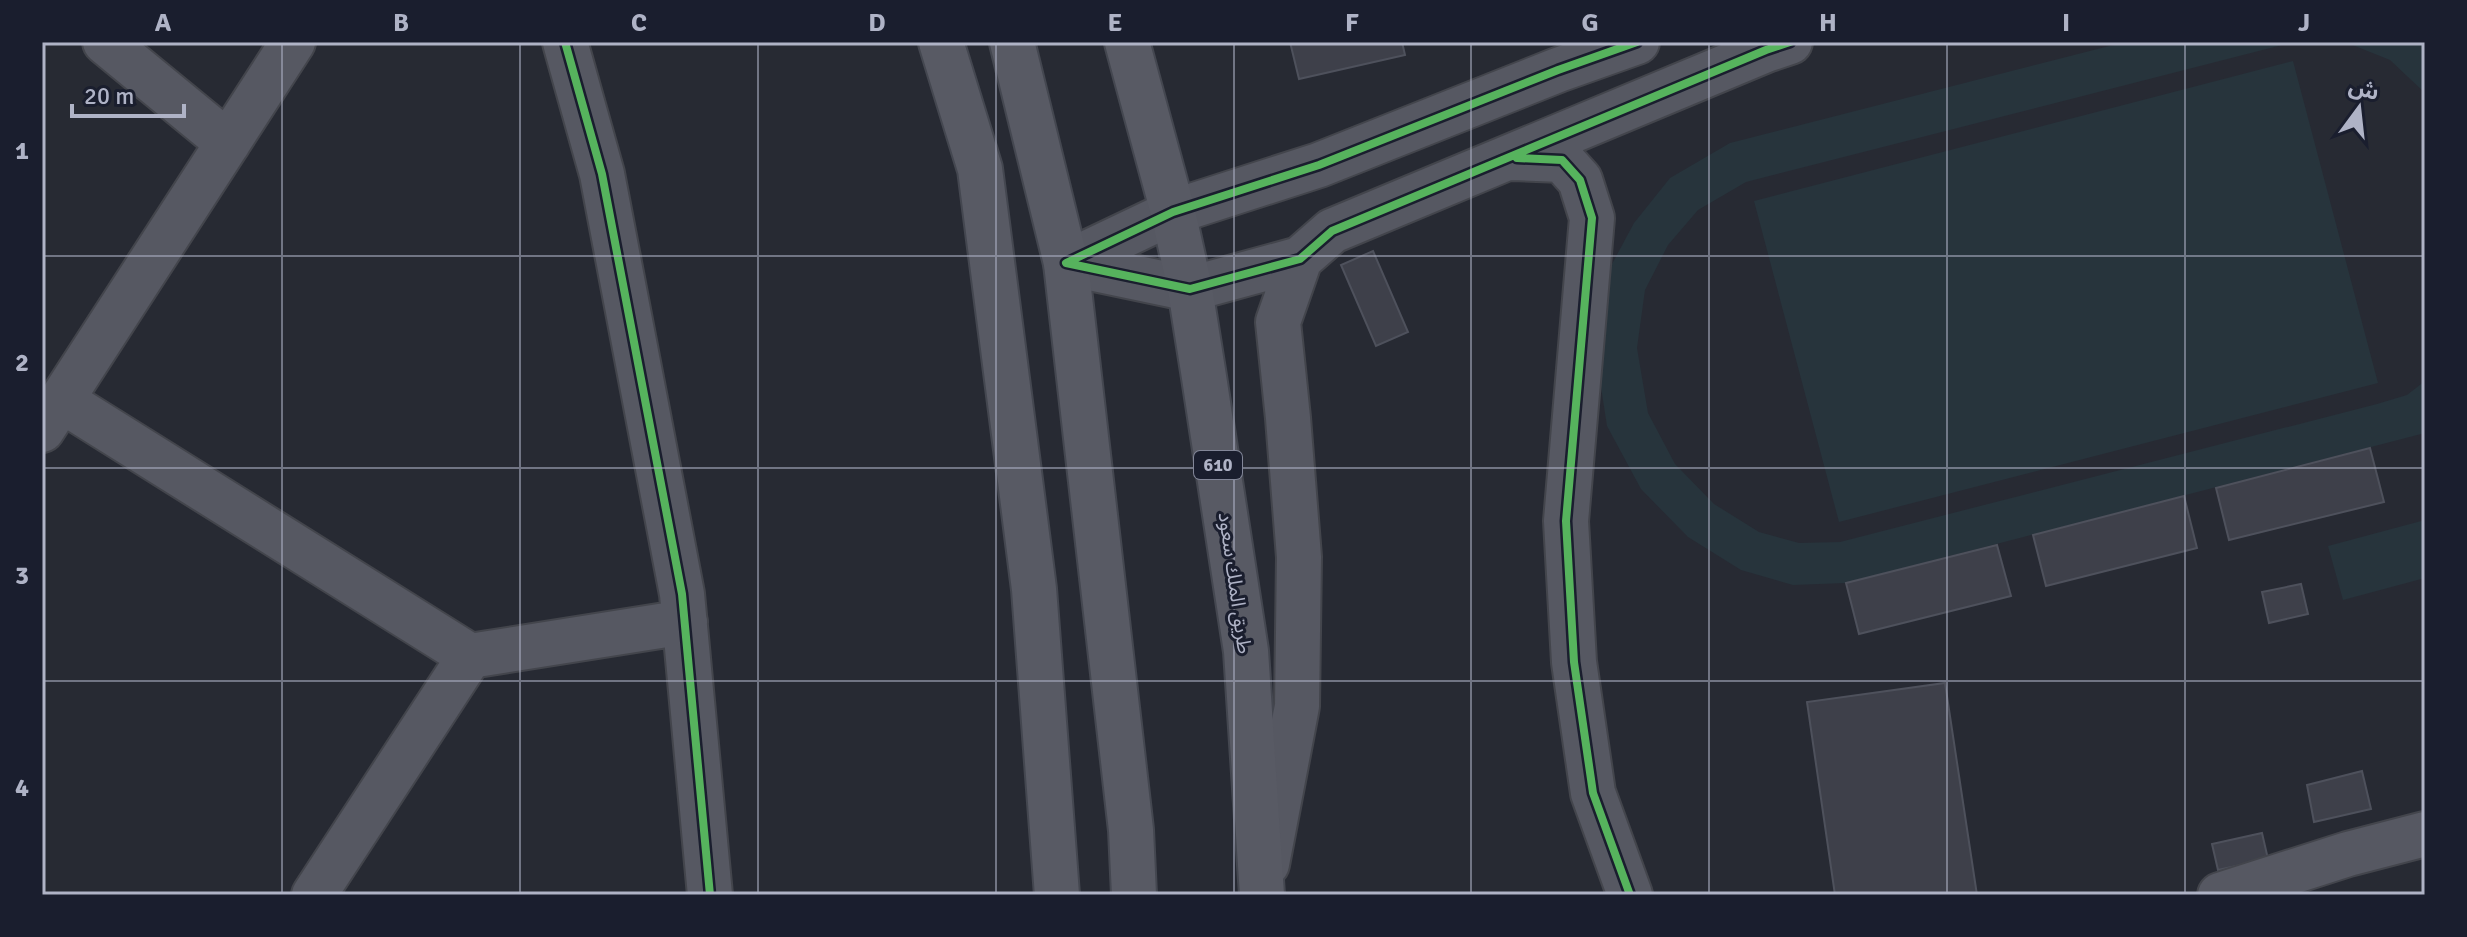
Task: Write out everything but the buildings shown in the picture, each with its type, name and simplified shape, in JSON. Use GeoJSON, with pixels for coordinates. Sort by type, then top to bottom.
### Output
{"type":"FeatureCollection","features":[{"type":"Feature","properties":{"kind":"main road"},"geometry":{"type":"LineString","coordinates":[[941,42],[980,169],[1034,589],[1057,895]]}},
{"type":"Feature","properties":{"kind":"main road"},"geometry":{"type":"LineString","coordinates":[[1012,42],[1066,263],[1131,830],[1134,895]]}},
{"type":"Feature","properties":{"kind":"main road","name":"طريق الملك سعود"},"geometry":{"type":"LineString","coordinates":[[1127,42],[1173,212],[1190,289],[1246,651],[1262,892]]}},
{"type":"Feature","properties":{"kind":"street"},"geometry":{"type":"LineString","coordinates":[[105,42],[228,143]]}},
{"type":"Feature","properties":{"kind":"street"},"geometry":{"type":"LineString","coordinates":[[293,42],[52,415],[470,656],[685,622]]}},
{"type":"Feature","properties":{"kind":"street"},"geometry":{"type":"LineString","coordinates":[[565,42],[602,174],[682,594],[710,895]]}},
{"type":"Feature","properties":{"kind":"street"},"geometry":{"type":"LineString","coordinates":[[1066,263],[1173,212],[1319,165],[1637,42]]}},
{"type":"Feature","properties":{"kind":"street"},"geometry":{"type":"LineString","coordinates":[[1066,263],[1190,289],[1300,259],[1332,231],[1790,42]]}},
{"type":"Feature","properties":{"kind":"street"},"geometry":{"type":"LineString","coordinates":[[1509,158],[1562,160],[1580,180],[1592,218],[1566,521],[1573,648],[1593,793],[1630,895]]}},
{"type":"Feature","properties":{"kind":"street"},"geometry":{"type":"LineString","coordinates":[[1262,892],[1297,706],[1299,557],[1278,322],[1300,259]]}},
{"type":"Feature","properties":{"kind":"street"},"geometry":{"type":"LineString","coordinates":[[314,895],[470,656]]}},
{"type":"Feature","properties":{"kind":"street"},"geometry":{"type":"LineString","coordinates":[[2220,895],[2348,854],[2425,834]]}},
{"type":"Feature","properties":{"kind":"shaded area"},"geometry":{"type":"Polygon","coordinates":[[[2125,42],[2294,42],[1746,182],[1698,210],[1668,245],[1645,290],[1637,348],[1648,413],[1675,464],[1714,504],[1759,532],[1799,543],[1840,542],[2377,404],[2407,395],[2425,381],[2425,433],[1846,583],[1793,585],[1741,570],[1688,537],[1641,489],[1607,426],[1595,348],[1605,277],[1634,223],[1670,178],[1730,143],[2125,42]]]}},
{"type":"Feature","properties":{"kind":"shaded area"},"geometry":{"type":"Polygon","coordinates":[[[2345,42],[2425,42],[2425,93],[2390,60],[2345,42]]]}},
{"type":"Feature","properties":{"kind":"shaded area"},"geometry":{"type":"Polygon","coordinates":[[[2293,61],[2378,383],[1839,522],[1754,201],[2293,61]]]}},
{"type":"Feature","properties":{"kind":"shaded area"},"geometry":{"type":"Polygon","coordinates":[[[2425,520],[2425,578],[2343,600],[2328,546],[2425,520]]]}},
{"type":"Feature","properties":{"kind":"cycle path"},"geometry":{"type":"LineString","coordinates":[[565,42],[602,174],[682,594],[710,895]]}},
{"type":"Feature","properties":{"kind":"cycle path"},"geometry":{"type":"LineString","coordinates":[[1637,42],[1319,165],[1173,212],[1066,263],[1190,289],[1300,259],[1332,231],[1790,42]]}},
{"type":"Feature","properties":{"kind":"cycle path"},"geometry":{"type":"LineString","coordinates":[[1517,158],[1562,160],[1580,180],[1592,218],[1566,521],[1574,662],[1593,793],[1630,895]]}}]}
